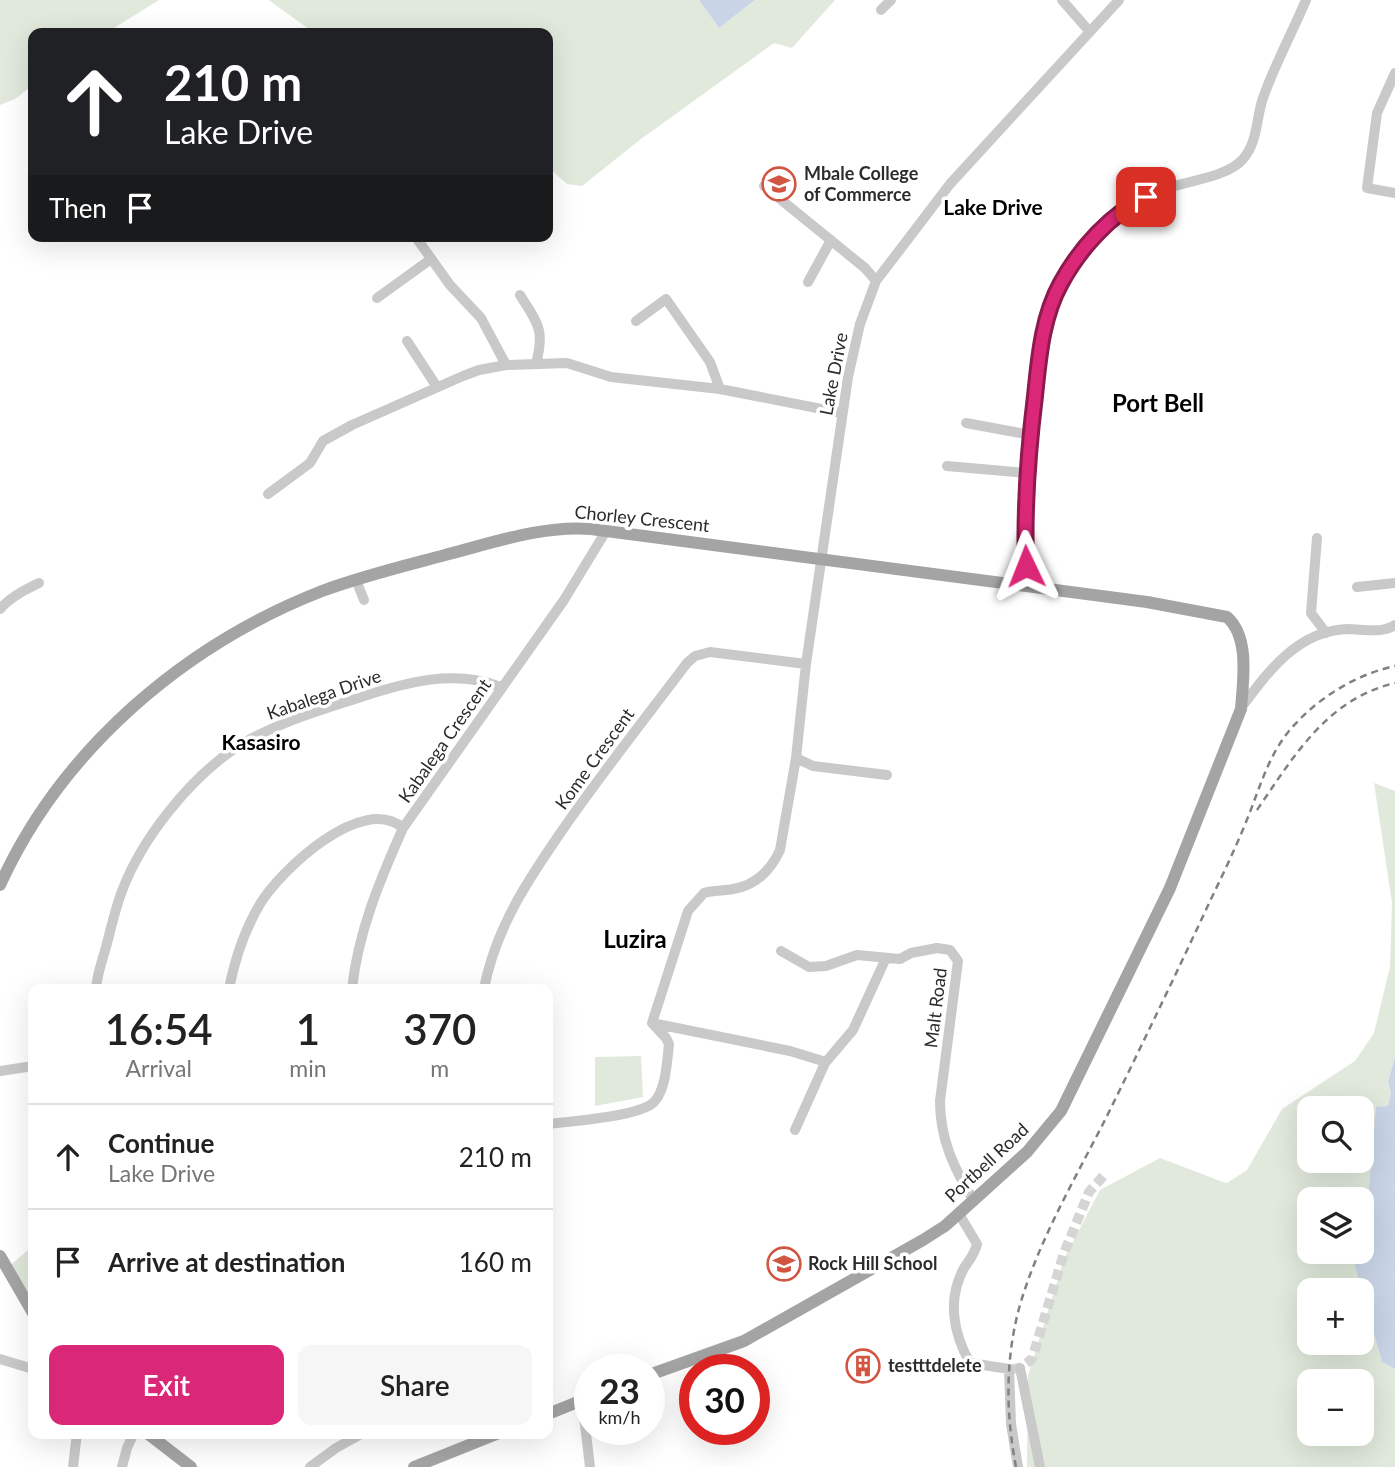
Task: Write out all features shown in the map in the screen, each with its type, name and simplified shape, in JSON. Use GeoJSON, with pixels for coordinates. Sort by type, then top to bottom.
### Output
{"type":"FeatureCollection","features":[{"type":"Feature","properties":{"kind":"main road","name":"Chorley Crescent"},"geometry":{"type":"LineString","coordinates":[[0,885],[25,838],[86,754],[148,693],[198,654],[240,629],[323,591],[538,532],[578,528],[606,531],[1219,613],[1233,623],[1240,638],[1243,678],[1241,709]]}},
{"type":"Feature","properties":{"kind":"main road","name":"Portbell Road"},"geometry":{"type":"LineString","coordinates":[[665,1370],[744,1341],[923,1240],[974,1201],[1027,1152],[1061,1111],[1170,888],[1241,709]]}},
{"type":"Feature","properties":{"kind":"main road"},"geometry":{"type":"LineString","coordinates":[[0,1256],[28,1304]]}},
{"type":"Feature","properties":{"kind":"main road"},"geometry":{"type":"LineString","coordinates":[[553,1412],[574,1404]]}},
{"type":"Feature","properties":{"kind":"main road"},"geometry":{"type":"LineString","coordinates":[[155,1439],[191,1467]]}},
{"type":"Feature","properties":{"kind":"main road"},"geometry":{"type":"LineString","coordinates":[[414,1467],[484,1439]]}},
{"type":"Feature","properties":{"kind":"street"},"geometry":{"type":"LineString","coordinates":[[881,10],[891,0]]}},
{"type":"Feature","properties":{"kind":"street"},"geometry":{"type":"LineString","coordinates":[[1062,0],[1090,32]]}},
{"type":"Feature","properties":{"kind":"street","name":"Lake Drive"},"geometry":{"type":"LineString","coordinates":[[652,1023],[688,911],[704,893],[732,890],[754,882],[773,863],[782,844],[842,413],[860,324],[876,281],[950,184],[1119,0]]}},
{"type":"Feature","properties":{"kind":"street"},"geometry":{"type":"LineString","coordinates":[[1027,587],[1024,526],[1031,435],[1044,333],[1062,282],[1096,236],[1120,213],[1163,189],[1229,170],[1244,159],[1252,145],[1263,99],[1302,2]]}},
{"type":"Feature","properties":{"kind":"street"},"geometry":{"type":"LineString","coordinates":[[1395,73],[1377,113],[1367,188],[1395,193]]}},
{"type":"Feature","properties":{"kind":"street"},"geometry":{"type":"LineString","coordinates":[[764,186],[865,268],[876,281]]}},
{"type":"Feature","properties":{"kind":"street"},"geometry":{"type":"LineString","coordinates":[[808,282],[831,240]]}},
{"type":"Feature","properties":{"kind":"street"},"geometry":{"type":"LineString","coordinates":[[419,242],[469,308],[481,318],[506,365]]}},
{"type":"Feature","properties":{"kind":"street"},"geometry":{"type":"LineString","coordinates":[[377,298],[430,259]]}},
{"type":"Feature","properties":{"kind":"street"},"geometry":{"type":"LineString","coordinates":[[520,295],[540,329],[542,343],[536,364]]}},
{"type":"Feature","properties":{"kind":"street"},"geometry":{"type":"LineString","coordinates":[[636,321],[666,299],[710,362],[720,389]]}},
{"type":"Feature","properties":{"kind":"street"},"geometry":{"type":"LineString","coordinates":[[407,341],[437,387]]}},
{"type":"Feature","properties":{"kind":"street"},"geometry":{"type":"LineString","coordinates":[[268,494],[310,463],[322,442],[352,425],[479,370],[506,365],[567,363],[611,377],[720,389],[842,413]]}},
{"type":"Feature","properties":{"kind":"street"},"geometry":{"type":"LineString","coordinates":[[965,423],[1031,435]]}},
{"type":"Feature","properties":{"kind":"street"},"geometry":{"type":"LineString","coordinates":[[947,466],[1027,473]]}},
{"type":"Feature","properties":{"kind":"street","name":"Kabalega Crescent"},"geometry":{"type":"LineString","coordinates":[[353,984],[365,925],[384,869],[403,828],[564,600],[606,531]]}},
{"type":"Feature","properties":{"kind":"street"},"geometry":{"type":"LineString","coordinates":[[1317,538],[1311,613],[1326,633]]}},
{"type":"Feature","properties":{"kind":"street"},"geometry":{"type":"LineString","coordinates":[[356,580],[364,600]]}},
{"type":"Feature","properties":{"kind":"street"},"geometry":{"type":"LineString","coordinates":[[0,610],[5,603],[39,583]]}},
{"type":"Feature","properties":{"kind":"street"},"geometry":{"type":"LineString","coordinates":[[1357,587],[1395,583]]}},
{"type":"Feature","properties":{"kind":"street"},"geometry":{"type":"LineString","coordinates":[[1241,709],[1287,653],[1303,642],[1344,629],[1390,627]]}},
{"type":"Feature","properties":{"kind":"street","name":"Kome Crescent"},"geometry":{"type":"LineString","coordinates":[[485,984],[503,928],[530,877],[594,785],[687,663],[695,656],[710,652],[806,664]]}},
{"type":"Feature","properties":{"kind":"street","name":"Kabalega Drive"},"geometry":{"type":"LineString","coordinates":[[96,984],[117,907],[146,845],[187,791],[221,759],[255,737],[281,725],[395,687],[426,680],[461,677],[487,681],[501,687]]}},
{"type":"Feature","properties":{"kind":"street"},"geometry":{"type":"LineString","coordinates":[[796,758],[813,766],[887,775]]}},
{"type":"Feature","properties":{"kind":"street"},"geometry":{"type":"LineString","coordinates":[[230,984],[242,937],[276,881],[309,851],[349,827],[380,818],[394,821],[403,828]]}},
{"type":"Feature","properties":{"kind":"street","name":"Malt Road"},"geometry":{"type":"LineString","coordinates":[[781,951],[809,967],[825,966],[857,955],[870,954],[900,959],[911,953],[937,947],[950,950],[958,960],[940,1116],[949,1158],[974,1201]]}},
{"type":"Feature","properties":{"kind":"street"},"geometry":{"type":"LineString","coordinates":[[795,1130],[826,1062],[857,1023],[886,958]]}},
{"type":"Feature","properties":{"kind":"street"},"geometry":{"type":"LineString","coordinates":[[652,1023],[735,1038],[826,1062]]}},
{"type":"Feature","properties":{"kind":"street"},"geometry":{"type":"LineString","coordinates":[[553,1123],[619,1114],[652,1104],[661,1090],[669,1044],[652,1023]]}},
{"type":"Feature","properties":{"kind":"street"},"geometry":{"type":"LineString","coordinates":[[0,1071],[28,1067]]}},
{"type":"Feature","properties":{"kind":"street"},"geometry":{"type":"LineString","coordinates":[[959,1213],[977,1244],[956,1291],[953,1310],[957,1330],[962,1349],[970,1363],[1009,1369],[1011,1424],[1018,1467]]}},
{"type":"Feature","properties":{"kind":"street"},"geometry":{"type":"LineString","coordinates":[[0,1359],[28,1367]]}},
{"type":"Feature","properties":{"kind":"street"},"geometry":{"type":"LineString","coordinates":[[1020,1368],[1041,1467]]}},
{"type":"Feature","properties":{"kind":"street"},"geometry":{"type":"LineString","coordinates":[[73,1467],[76,1439]]}},
{"type":"Feature","properties":{"kind":"street"},"geometry":{"type":"LineString","coordinates":[[122,1467],[131,1439]]}},
{"type":"Feature","properties":{"kind":"street"},"geometry":{"type":"LineString","coordinates":[[310,1467],[352,1439]]}},
{"type":"Feature","properties":{"kind":"street"},"geometry":{"type":"LineString","coordinates":[[589,1445],[590,1467]]}},
{"type":"Feature","properties":{"kind":"shaded area"},"geometry":{"type":"Polygon","coordinates":[[[0,0],[159,0],[114,28],[28,28],[28,89],[15,99],[0,105],[0,0]]]}},
{"type":"Feature","properties":{"kind":"shaded area"},"geometry":{"type":"Polygon","coordinates":[[[269,0],[699,0],[719,28],[755,0],[835,0],[792,48],[774,43],[641,139],[582,186],[567,184],[553,171],[553,28],[307,28],[269,0]]]}},
{"type":"Feature","properties":{"kind":"shaded area"},"geometry":{"type":"Polygon","coordinates":[[[1374,783],[1395,791],[1395,1056],[1388,1082],[1391,1093],[1388,1106],[1376,1108],[1374,1130],[1374,1096],[1302,1096],[1355,1061],[1374,1033],[1390,967],[1392,903],[1374,783]]]}},
{"type":"Feature","properties":{"kind":"shaded area"},"geometry":{"type":"Polygon","coordinates":[[[641,1056],[643,1097],[595,1106],[595,1057],[641,1056]]]}},
{"type":"Feature","properties":{"kind":"shaded area"},"geometry":{"type":"Polygon","coordinates":[[[1297,1099],[1297,1173],[1370,1173],[1369,1187],[1297,1187],[1297,1264],[1354,1264],[1359,1278],[1297,1278],[1297,1355],[1374,1355],[1374,1334],[1382,1362],[1395,1369],[1395,1467],[1027,1467],[1028,1376],[1064,1259],[1100,1190],[1160,1158],[1227,1183],[1247,1170],[1282,1109],[1297,1099]]]}},
{"type":"Feature","properties":{"kind":"shaded area"},"geometry":{"type":"Polygon","coordinates":[[[28,1250],[28,1298],[8,1267],[28,1250]]]}},
{"type":"Feature","properties":{"kind":"water"},"geometry":{"type":"Polygon","coordinates":[[[699,0],[755,0],[719,28],[699,0]]]}},
{"type":"Feature","properties":{"kind":"water"},"geometry":{"type":"Polygon","coordinates":[[[1395,1056],[1395,1369],[1382,1362],[1374,1334],[1374,1278],[1358,1278],[1354,1264],[1374,1264],[1374,1187],[1369,1187],[1370,1173],[1374,1173],[1376,1107],[1388,1106],[1391,1093],[1388,1082],[1395,1056]]]}},
{"type":"Feature","properties":{"kind":"tunnel"},"geometry":{"type":"LineString","coordinates":[[1013,1369],[1020,1368],[1032,1359],[1064,1253],[1089,1192],[1106,1173]]}},
{"type":"Feature","properties":{"kind":"railway"},"geometry":{"type":"LineString","coordinates":[[1016,1467],[1010,1424],[1010,1359],[1017,1316],[1031,1272],[1050,1227],[1226,869],[1270,762],[1289,731],[1324,699],[1365,675],[1395,666]]}},
{"type":"Feature","properties":{"kind":"railway"},"geometry":{"type":"LineString","coordinates":[[1257,810],[1299,750],[1331,716],[1371,691],[1395,683]]}},
{"type":"Feature","properties":{"kind":"place","name":"Mbale College of Commerce"},"geometry":{"type":"Point","coordinates":[779,184]}},
{"type":"Feature","properties":{"kind":"place","name":"Rock Hill School"},"geometry":{"type":"Point","coordinates":[784,1264]}},
{"type":"Feature","properties":{"kind":"place","name":"testttdelete"},"geometry":{"type":"Point","coordinates":[863,1366]}},
{"type":"Feature","properties":{"kind":"district","name":"Lake Drive"},"geometry":{"type":"Point","coordinates":[993,208]}},
{"type":"Feature","properties":{"kind":"district","name":"Port Bell"},"geometry":{"type":"Point","coordinates":[1158,404]}},
{"type":"Feature","properties":{"kind":"district","name":"Kasasiro"},"geometry":{"type":"Point","coordinates":[261,743]}},
{"type":"Feature","properties":{"kind":"district","name":"Luzira"},"geometry":{"type":"Point","coordinates":[635,940]}},
{"type":"Feature","properties":{"kind":"route"},"geometry":{"type":"LineString","coordinates":[[1026,566],[1024,526],[1027,473],[1040,352],[1053,302],[1062,282],[1096,236],[1120,213],[1146,197]]}}]}
